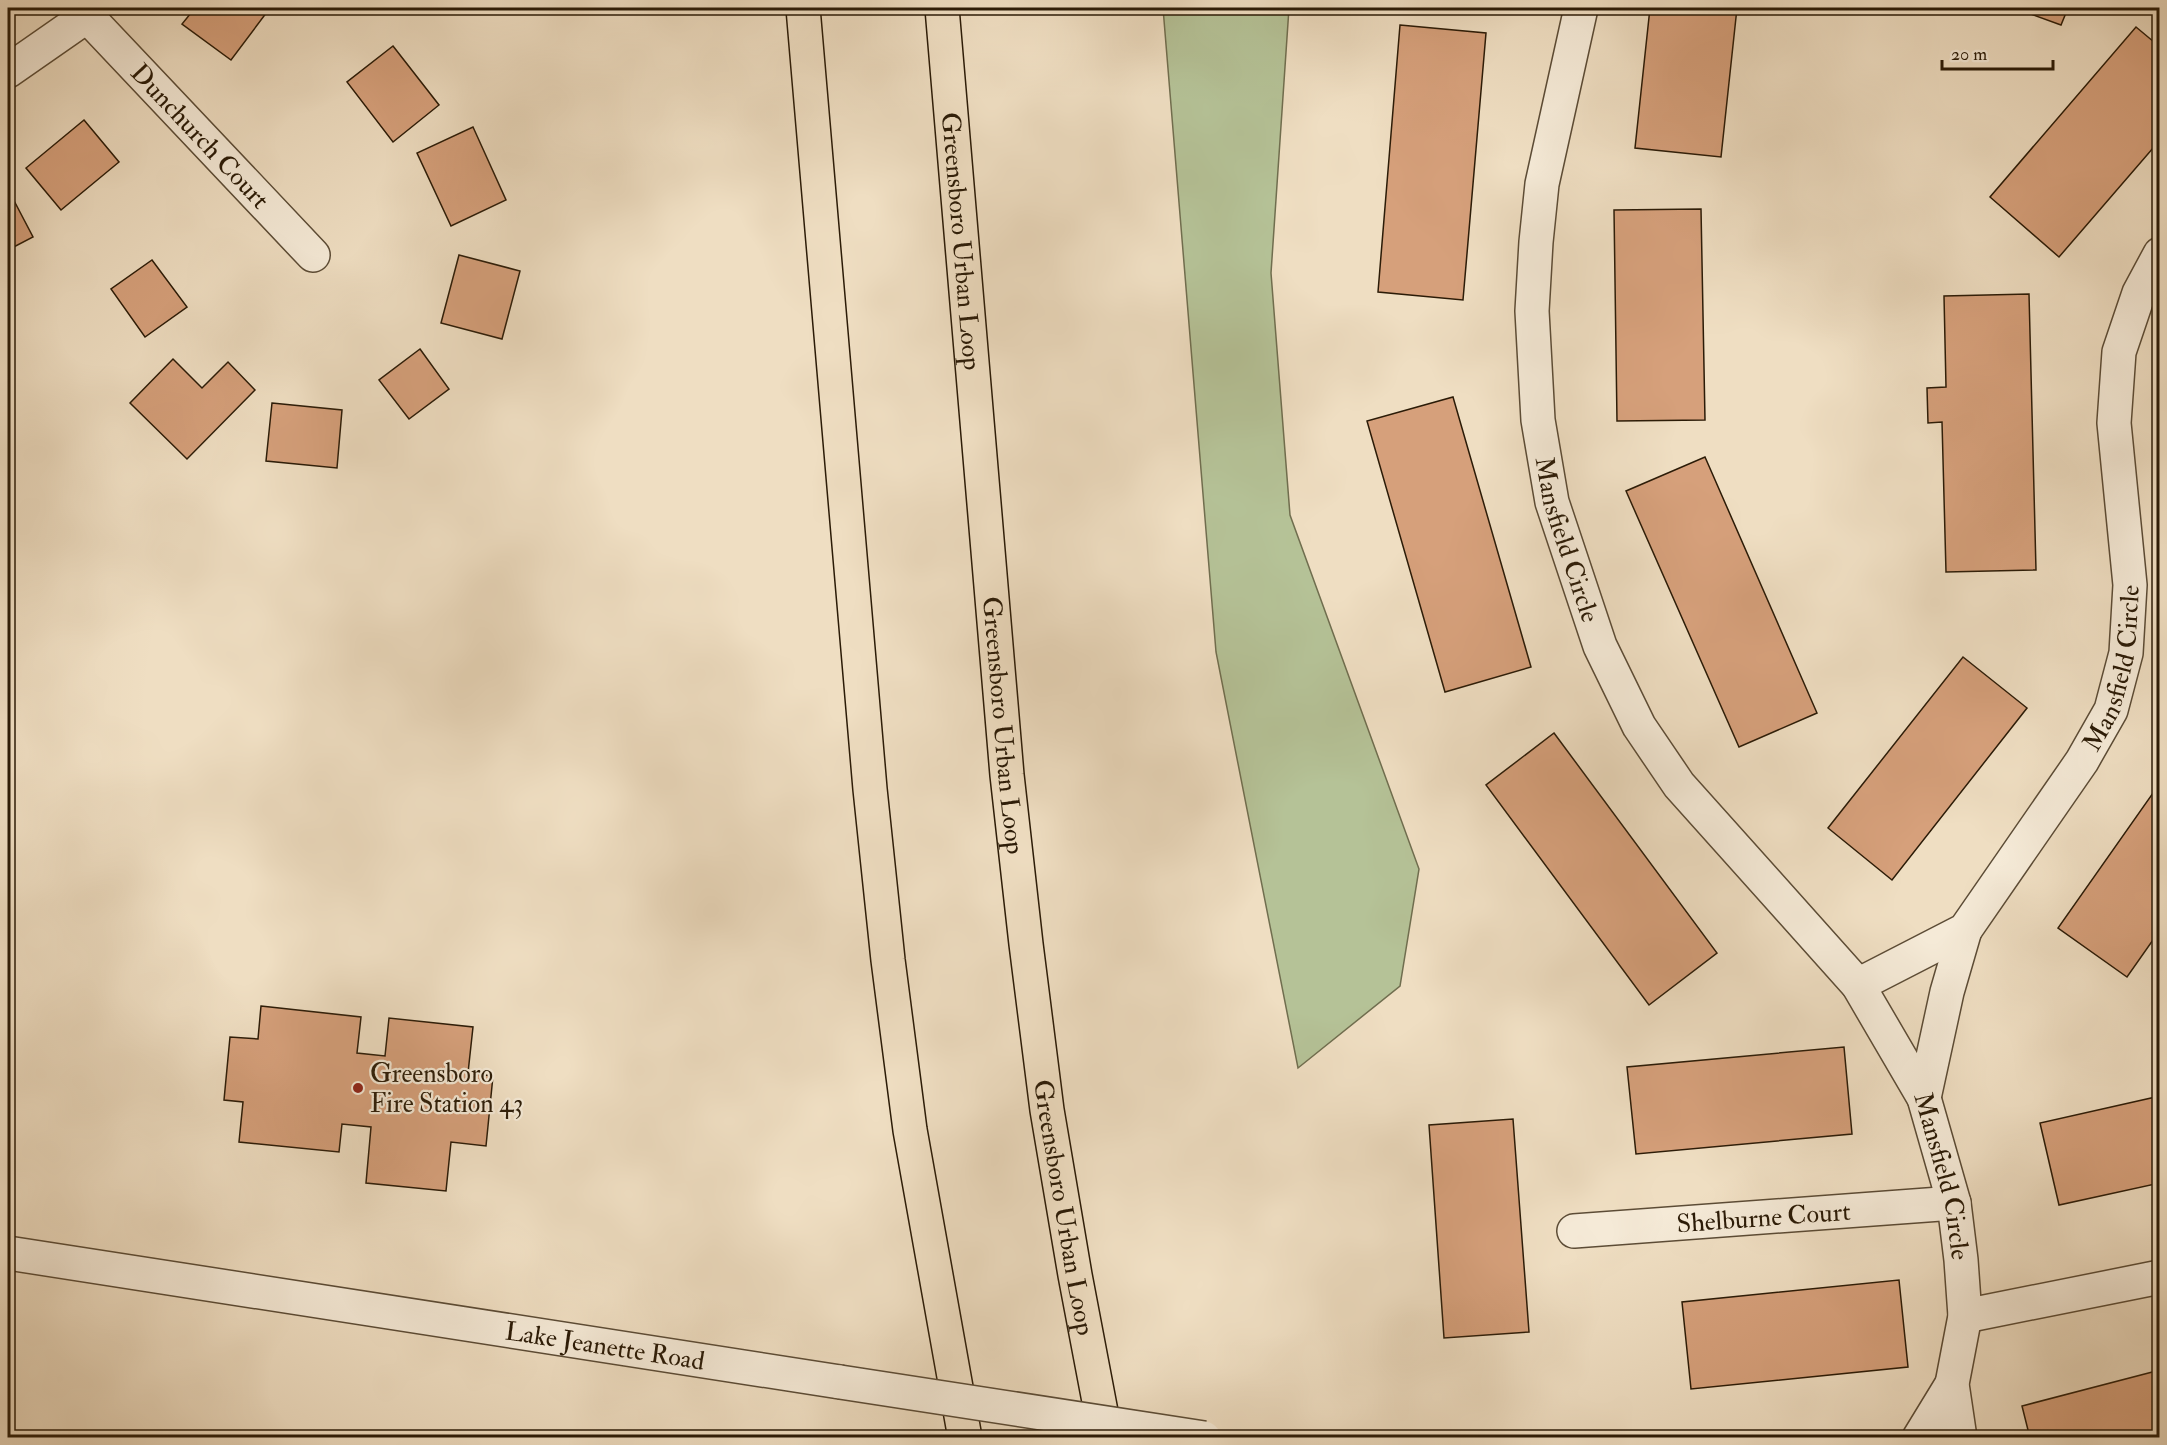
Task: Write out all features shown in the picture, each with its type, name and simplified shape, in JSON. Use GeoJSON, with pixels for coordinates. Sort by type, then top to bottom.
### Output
{"type":"FeatureCollection","features":[{"type":"Feature","properties":{"kind":"highway"},"geometry":{"type":"LineString","coordinates":[[803,8],[870,789],[888,960],[910,1130],[964,1437]]}},
{"type":"Feature","properties":{"kind":"highway","name":"Greensboro Urban Loop"},"geometry":{"type":"LineString","coordinates":[[942,8],[1007,775],[1026,944],[1047,1110],[1106,1437]]}},
{"type":"Feature","properties":{"kind":"street","name":"Mansfield Circle"},"geometry":{"type":"LineString","coordinates":[[1581,8],[1542,184],[1532,311],[1538,420],[1552,502],[1599,646],[1639,726],[1679,785],[1858,985],[1924,1098],[1954,1203],[1965,1316],[1952,1384],[1960,1437]]}},
{"type":"Feature","properties":{"kind":"street"},"geometry":{"type":"LineString","coordinates":[[8,71],[91,12]]}},
{"type":"Feature","properties":{"kind":"street","name":"Dunchurch Court"},"geometry":{"type":"LineString","coordinates":[[91,12],[313,255]]}},
{"type":"Feature","properties":{"kind":"street","name":"Mansfield Circle"},"geometry":{"type":"LineString","coordinates":[[1858,985],[1965,930],[2082,761],[2111,710],[2126,653],[2130,585],[2114,423],[2119,352],[2139,293],[2160,254]]}},
{"type":"Feature","properties":{"kind":"street"},"geometry":{"type":"LineString","coordinates":[[1924,1098],[1947,992],[1965,930]]}},
{"type":"Feature","properties":{"kind":"street","name":"Shelburne Court"},"geometry":{"type":"LineString","coordinates":[[1574,1231],[1954,1203]]}},
{"type":"Feature","properties":{"kind":"street","name":"Lake Jeanette Road"},"geometry":{"type":"LineString","coordinates":[[8,1253],[1204,1437]]}},
{"type":"Feature","properties":{"kind":"street"},"geometry":{"type":"LineString","coordinates":[[1965,1316],[2160,1277]]}},
{"type":"Feature","properties":{"kind":"street","name":"Mansfield Circle"},"geometry":{"type":"LineString","coordinates":[[1920,1437],[1952,1384]]}},
{"type":"Feature","properties":{"kind":"green space"},"geometry":{"type":"Polygon","coordinates":[[[1163,8],[1289,8],[1271,273],[1290,515],[1419,869],[1400,986],[1298,1068],[1216,652],[1163,8]]]}},
{"type":"Feature","properties":{"kind":"building"},"geometry":{"type":"Polygon","coordinates":[[[195,8],[270,8],[231,60],[182,24],[195,8]]]}},
{"type":"Feature","properties":{"kind":"building"},"geometry":{"type":"Polygon","coordinates":[[[1650,8],[1737,8],[1721,157],[1635,148],[1650,8]]]}},
{"type":"Feature","properties":{"kind":"building"},"geometry":{"type":"Polygon","coordinates":[[[2014,8],[2068,8],[2061,25],[2014,8]]]}},
{"type":"Feature","properties":{"kind":"building"},"geometry":{"type":"Polygon","coordinates":[[[1400,25],[1486,33],[1463,300],[1378,292],[1400,25]]]}},
{"type":"Feature","properties":{"kind":"building"},"geometry":{"type":"Polygon","coordinates":[[[2136,27],[2160,47],[2160,140],[2059,257],[1990,197],[2136,27]]]}},
{"type":"Feature","properties":{"kind":"building"},"geometry":{"type":"Polygon","coordinates":[[[393,46],[439,105],[393,142],[347,82],[393,46]]]}},
{"type":"Feature","properties":{"kind":"building"},"geometry":{"type":"Polygon","coordinates":[[[84,120],[119,162],[61,210],[26,168],[84,120]]]}},
{"type":"Feature","properties":{"kind":"building"},"geometry":{"type":"Polygon","coordinates":[[[473,127],[506,200],[451,226],[417,153],[473,127]]]}},
{"type":"Feature","properties":{"kind":"building"},"geometry":{"type":"Polygon","coordinates":[[[10,193],[33,237],[8,250],[8,194],[10,193]]]}},
{"type":"Feature","properties":{"kind":"building"},"geometry":{"type":"Polygon","coordinates":[[[1701,209],[1705,420],[1617,421],[1614,210],[1701,209]]]}},
{"type":"Feature","properties":{"kind":"building"},"geometry":{"type":"Polygon","coordinates":[[[459,255],[520,271],[502,339],[441,323],[459,255]]]}},
{"type":"Feature","properties":{"kind":"building"},"geometry":{"type":"Polygon","coordinates":[[[152,260],[187,307],[145,337],[111,289],[152,260]]]}},
{"type":"Feature","properties":{"kind":"building"},"geometry":{"type":"Polygon","coordinates":[[[2029,294],[2036,570],[1946,572],[1942,422],[1928,423],[1927,388],[1946,387],[1944,296],[2029,294]]]}},
{"type":"Feature","properties":{"kind":"building"},"geometry":{"type":"Polygon","coordinates":[[[420,349],[449,389],[409,419],[379,380],[420,349]]]}},
{"type":"Feature","properties":{"kind":"building"},"geometry":{"type":"Polygon","coordinates":[[[173,359],[202,388],[228,362],[255,390],[187,459],[130,403],[173,359]]]}},
{"type":"Feature","properties":{"kind":"building"},"geometry":{"type":"Polygon","coordinates":[[[1453,397],[1531,667],[1445,692],[1367,421],[1453,397]]]}},
{"type":"Feature","properties":{"kind":"building"},"geometry":{"type":"Polygon","coordinates":[[[272,403],[342,410],[337,468],[266,461],[272,403]]]}},
{"type":"Feature","properties":{"kind":"building"},"geometry":{"type":"Polygon","coordinates":[[[1705,457],[1817,713],[1739,747],[1626,491],[1705,457]]]}},
{"type":"Feature","properties":{"kind":"building"},"geometry":{"type":"Polygon","coordinates":[[[1963,657],[2027,708],[1892,880],[1828,828],[1963,657]]]}},
{"type":"Feature","properties":{"kind":"building"},"geometry":{"type":"Polygon","coordinates":[[[1554,733],[1717,953],[1649,1005],[1486,785],[1554,733]]]}},
{"type":"Feature","properties":{"kind":"building"},"geometry":{"type":"Polygon","coordinates":[[[2160,783],[2160,930],[2127,977],[2058,928],[2160,783]]]}},
{"type":"Feature","properties":{"kind":"building","name":"Greensboro Fire Station 43"},"geometry":{"type":"Polygon","coordinates":[[[261,1006],[361,1017],[357,1053],[385,1056],[389,1018],[473,1027],[468,1073],[493,1076],[486,1146],[451,1142],[446,1191],[366,1183],[371,1127],[342,1124],[339,1152],[239,1142],[243,1102],[224,1100],[230,1037],[258,1039],[261,1006]]]}},
{"type":"Feature","properties":{"kind":"building"},"geometry":{"type":"Polygon","coordinates":[[[1844,1047],[1852,1134],[1636,1154],[1627,1067],[1844,1047]]]}},
{"type":"Feature","properties":{"kind":"building"},"geometry":{"type":"Polygon","coordinates":[[[2160,1096],[2160,1183],[2059,1205],[2040,1123],[2160,1096]]]}},
{"type":"Feature","properties":{"kind":"building"},"geometry":{"type":"Polygon","coordinates":[[[1513,1119],[1529,1332],[1444,1338],[1429,1125],[1513,1119]]]}},
{"type":"Feature","properties":{"kind":"building"},"geometry":{"type":"Polygon","coordinates":[[[1899,1280],[1908,1367],[1691,1389],[1682,1302],[1899,1280]]]}},
{"type":"Feature","properties":{"kind":"building"},"geometry":{"type":"Polygon","coordinates":[[[2160,1370],[2160,1438],[2030,1438],[2022,1406],[2160,1370]]]}},
{"type":"Feature","properties":{"kind":"place","name":"Greensboro Fire Station 43"},"geometry":{"type":"Point","coordinates":[358,1088]}}]}
